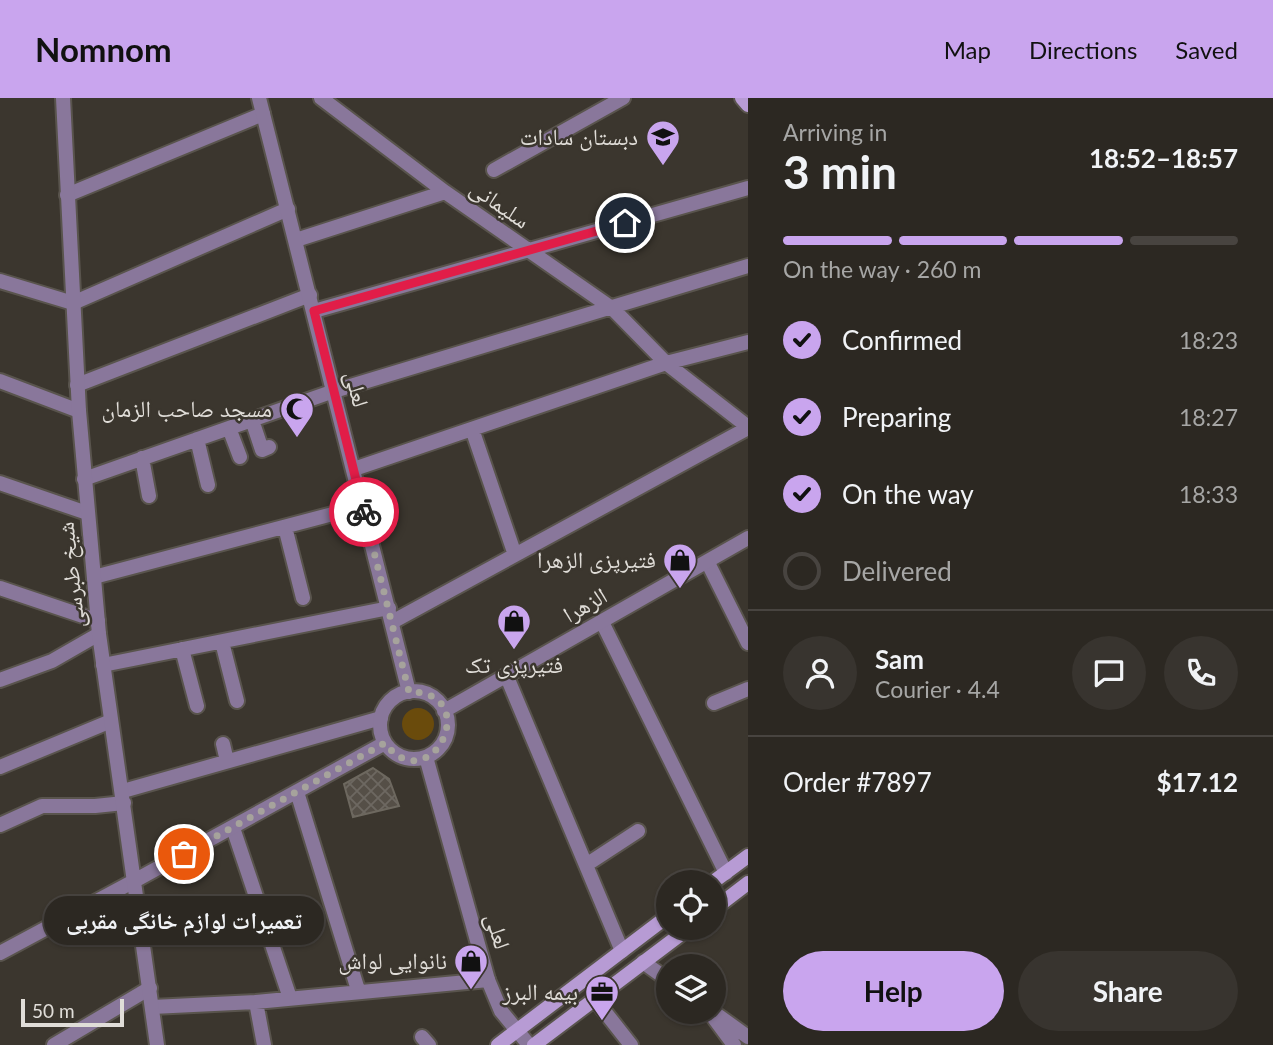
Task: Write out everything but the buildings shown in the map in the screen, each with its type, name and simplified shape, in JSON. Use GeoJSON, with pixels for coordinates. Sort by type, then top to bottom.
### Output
{"type":"FeatureCollection","features":[{"type":"Feature","properties":{"kind":"main road"},"geometry":{"type":"LineString","coordinates":[[742,98],[748,104]]}},
{"type":"Feature","properties":{"kind":"main road"},"geometry":{"type":"LineString","coordinates":[[726,873],[748,856]]}},
{"type":"Feature","properties":{"kind":"main road"},"geometry":{"type":"LineString","coordinates":[[726,900],[748,883]]}},
{"type":"Feature","properties":{"kind":"main road"},"geometry":{"type":"LineString","coordinates":[[498,1045],[656,925]]}},
{"type":"Feature","properties":{"kind":"main road"},"geometry":{"type":"LineString","coordinates":[[531,1045],[673,940]]}},
{"type":"Feature","properties":{"kind":"street","name":"شیخ طبرسی"},"geometry":{"type":"LineString","coordinates":[[63,98],[77,384],[98,627],[136,880],[157,1045]]}},
{"type":"Feature","properties":{"kind":"street","name":"لعلی"},"geometry":{"type":"LineString","coordinates":[[259,98],[409,692]]}},
{"type":"Feature","properties":{"kind":"street","name":"سلیمانی"},"geometry":{"type":"LineString","coordinates":[[321,98],[445,192],[613,309],[666,363],[748,428]]}},
{"type":"Feature","properties":{"kind":"street"},"geometry":{"type":"LineString","coordinates":[[494,170],[623,98]]}},
{"type":"Feature","properties":{"kind":"street"},"geometry":{"type":"LineString","coordinates":[[67,195],[263,114]]}},
{"type":"Feature","properties":{"kind":"street"},"geometry":{"type":"LineString","coordinates":[[314,311],[748,188]]}},
{"type":"Feature","properties":{"kind":"street"},"geometry":{"type":"LineString","coordinates":[[296,240],[445,192]]}},
{"type":"Feature","properties":{"kind":"street"},"geometry":{"type":"LineString","coordinates":[[0,281],[73,303],[288,209]]}},
{"type":"Feature","properties":{"kind":"street"},"geometry":{"type":"LineString","coordinates":[[84,479],[334,391],[613,309],[748,266]]}},
{"type":"Feature","properties":{"kind":"street"},"geometry":{"type":"LineString","coordinates":[[77,384],[310,295]]}},
{"type":"Feature","properties":{"kind":"street"},"geometry":{"type":"LineString","coordinates":[[354,469],[666,363],[748,342]]}},
{"type":"Feature","properties":{"kind":"street"},"geometry":{"type":"LineString","coordinates":[[0,381],[79,411]]}},
{"type":"Feature","properties":{"kind":"street"},"geometry":{"type":"LineString","coordinates":[[252,420],[262,450],[269,447]]}},
{"type":"Feature","properties":{"kind":"street"},"geometry":{"type":"LineString","coordinates":[[229,428],[240,457]]}},
{"type":"Feature","properties":{"kind":"street"},"geometry":{"type":"LineString","coordinates":[[103,665],[222,642],[390,615],[515,555],[748,428]]}},
{"type":"Feature","properties":{"kind":"street"},"geometry":{"type":"LineString","coordinates":[[472,429],[515,555]]}},
{"type":"Feature","properties":{"kind":"street"},"geometry":{"type":"LineString","coordinates":[[197,439],[208,485]]}},
{"type":"Feature","properties":{"kind":"street"},"geometry":{"type":"LineString","coordinates":[[142,458],[149,496]]}},
{"type":"Feature","properties":{"kind":"street"},"geometry":{"type":"LineString","coordinates":[[0,483],[87,513]]}},
{"type":"Feature","properties":{"kind":"street"},"geometry":{"type":"LineString","coordinates":[[94,578],[363,506]]}},
{"type":"Feature","properties":{"kind":"street"},"geometry":{"type":"LineString","coordinates":[[285,527],[303,598]]}},
{"type":"Feature","properties":{"kind":"street","name":"الزهرا"},"geometry":{"type":"LineString","coordinates":[[444,710],[507,677],[748,538]]}},
{"type":"Feature","properties":{"kind":"street"},"geometry":{"type":"LineString","coordinates":[[708,563],[748,643]]}},
{"type":"Feature","properties":{"kind":"street"},"geometry":{"type":"LineString","coordinates":[[0,588],[98,627]]}},
{"type":"Feature","properties":{"kind":"street"},"geometry":{"type":"LineString","coordinates":[[602,622],[725,870]]}},
{"type":"Feature","properties":{"kind":"street"},"geometry":{"type":"LineString","coordinates":[[0,680],[52,661],[98,627]]}},
{"type":"Feature","properties":{"kind":"street"},"geometry":{"type":"LineString","coordinates":[[222,642],[237,701]]}},
{"type":"Feature","properties":{"kind":"street"},"geometry":{"type":"LineString","coordinates":[[182,649],[197,706]]}},
{"type":"Feature","properties":{"kind":"street"},"geometry":{"type":"LineString","coordinates":[[507,677],[622,951]]}},
{"type":"Feature","properties":{"kind":"street"},"geometry":{"type":"LineString","coordinates":[[714,703],[748,689]]}},
{"type":"Feature","properties":{"kind":"street"},"geometry":{"type":"LineString","coordinates":[[409,692],[426,694],[444,710],[448,729],[446,738],[434,753],[426,757],[406,758],[394,753],[385,743],[381,718],[391,701],[409,692]]}},
{"type":"Feature","properties":{"kind":"street"},"geometry":{"type":"LineString","coordinates":[[0,825],[42,806],[123,797],[227,761],[381,718]]}},
{"type":"Feature","properties":{"kind":"street"},"geometry":{"type":"LineString","coordinates":[[0,767],[111,721]]}},
{"type":"Feature","properties":{"kind":"street"},"geometry":{"type":"LineString","coordinates":[[0,953],[385,743]]}},
{"type":"Feature","properties":{"kind":"street"},"geometry":{"type":"LineString","coordinates":[[223,744],[227,761]]}},
{"type":"Feature","properties":{"kind":"street","name":"لعلی"},"geometry":{"type":"LineString","coordinates":[[426,757],[488,980],[501,1012],[531,1045]]}},
{"type":"Feature","properties":{"kind":"street"},"geometry":{"type":"LineString","coordinates":[[297,792],[358,990]]}},
{"type":"Feature","properties":{"kind":"street"},"geometry":{"type":"LineString","coordinates":[[233,828],[290,998]]}},
{"type":"Feature","properties":{"kind":"street"},"geometry":{"type":"LineString","coordinates":[[586,865],[638,831]]}},
{"type":"Feature","properties":{"kind":"street"},"geometry":{"type":"LineString","coordinates":[[643,962],[656,971]]}},
{"type":"Feature","properties":{"kind":"street"},"geometry":{"type":"LineString","coordinates":[[152,1007],[256,1002],[358,990],[488,980]]}},
{"type":"Feature","properties":{"kind":"street"},"geometry":{"type":"LineString","coordinates":[[54,1045],[150,988]]}},
{"type":"Feature","properties":{"kind":"street"},"geometry":{"type":"LineString","coordinates":[[594,998],[631,1045]]}},
{"type":"Feature","properties":{"kind":"street"},"geometry":{"type":"LineString","coordinates":[[256,1002],[264,1045]]}},
{"type":"Feature","properties":{"kind":"street"},"geometry":{"type":"LineString","coordinates":[[726,1022],[748,1037]]}},
{"type":"Feature","properties":{"kind":"street"},"geometry":{"type":"LineString","coordinates":[[719,1024],[734,1045]]}},
{"type":"Feature","properties":{"kind":"shaded area"},"geometry":{"type":"Polygon","coordinates":[[[418,708],[429,713],[434,724],[429,735],[418,740],[407,735],[402,724],[407,713],[418,708]]]}},
{"type":"Feature","properties":{"kind":"way so far"},"geometry":{"type":"LineString","coordinates":[[184,854],[385,743],[400,756],[419,759],[434,753],[446,738],[447,720],[440,703],[426,694],[409,692],[364,512]]}},
{"type":"Feature","properties":{"kind":"place","name":"دبستان سادات"},"geometry":{"type":"Point","coordinates":[663,167]}},
{"type":"Feature","properties":{"kind":"place","name":"مسجد صاحب الزمان"},"geometry":{"type":"Point","coordinates":[297,439]}},
{"type":"Feature","properties":{"kind":"place","name":"فتیرپزی الزهرا"},"geometry":{"type":"Point","coordinates":[680,590]}},
{"type":"Feature","properties":{"kind":"place","name":"فتیرپزی تک"},"geometry":{"type":"Point","coordinates":[514,651]}},
{"type":"Feature","properties":{"kind":"place","name":"تعمیرات لوازم خانگی مقربی"},"geometry":{"type":"Point","coordinates":[184,854]}},
{"type":"Feature","properties":{"kind":"place","name":"نانوایی لواش"},"geometry":{"type":"Point","coordinates":[471,991]}},
{"type":"Feature","properties":{"kind":"place","name":"بیمه البرز"},"geometry":{"type":"Point","coordinates":[602,1022]}},
{"type":"Feature","properties":{"kind":"route"},"geometry":{"type":"LineString","coordinates":[[364,512],[314,311],[625,223]]}}]}
